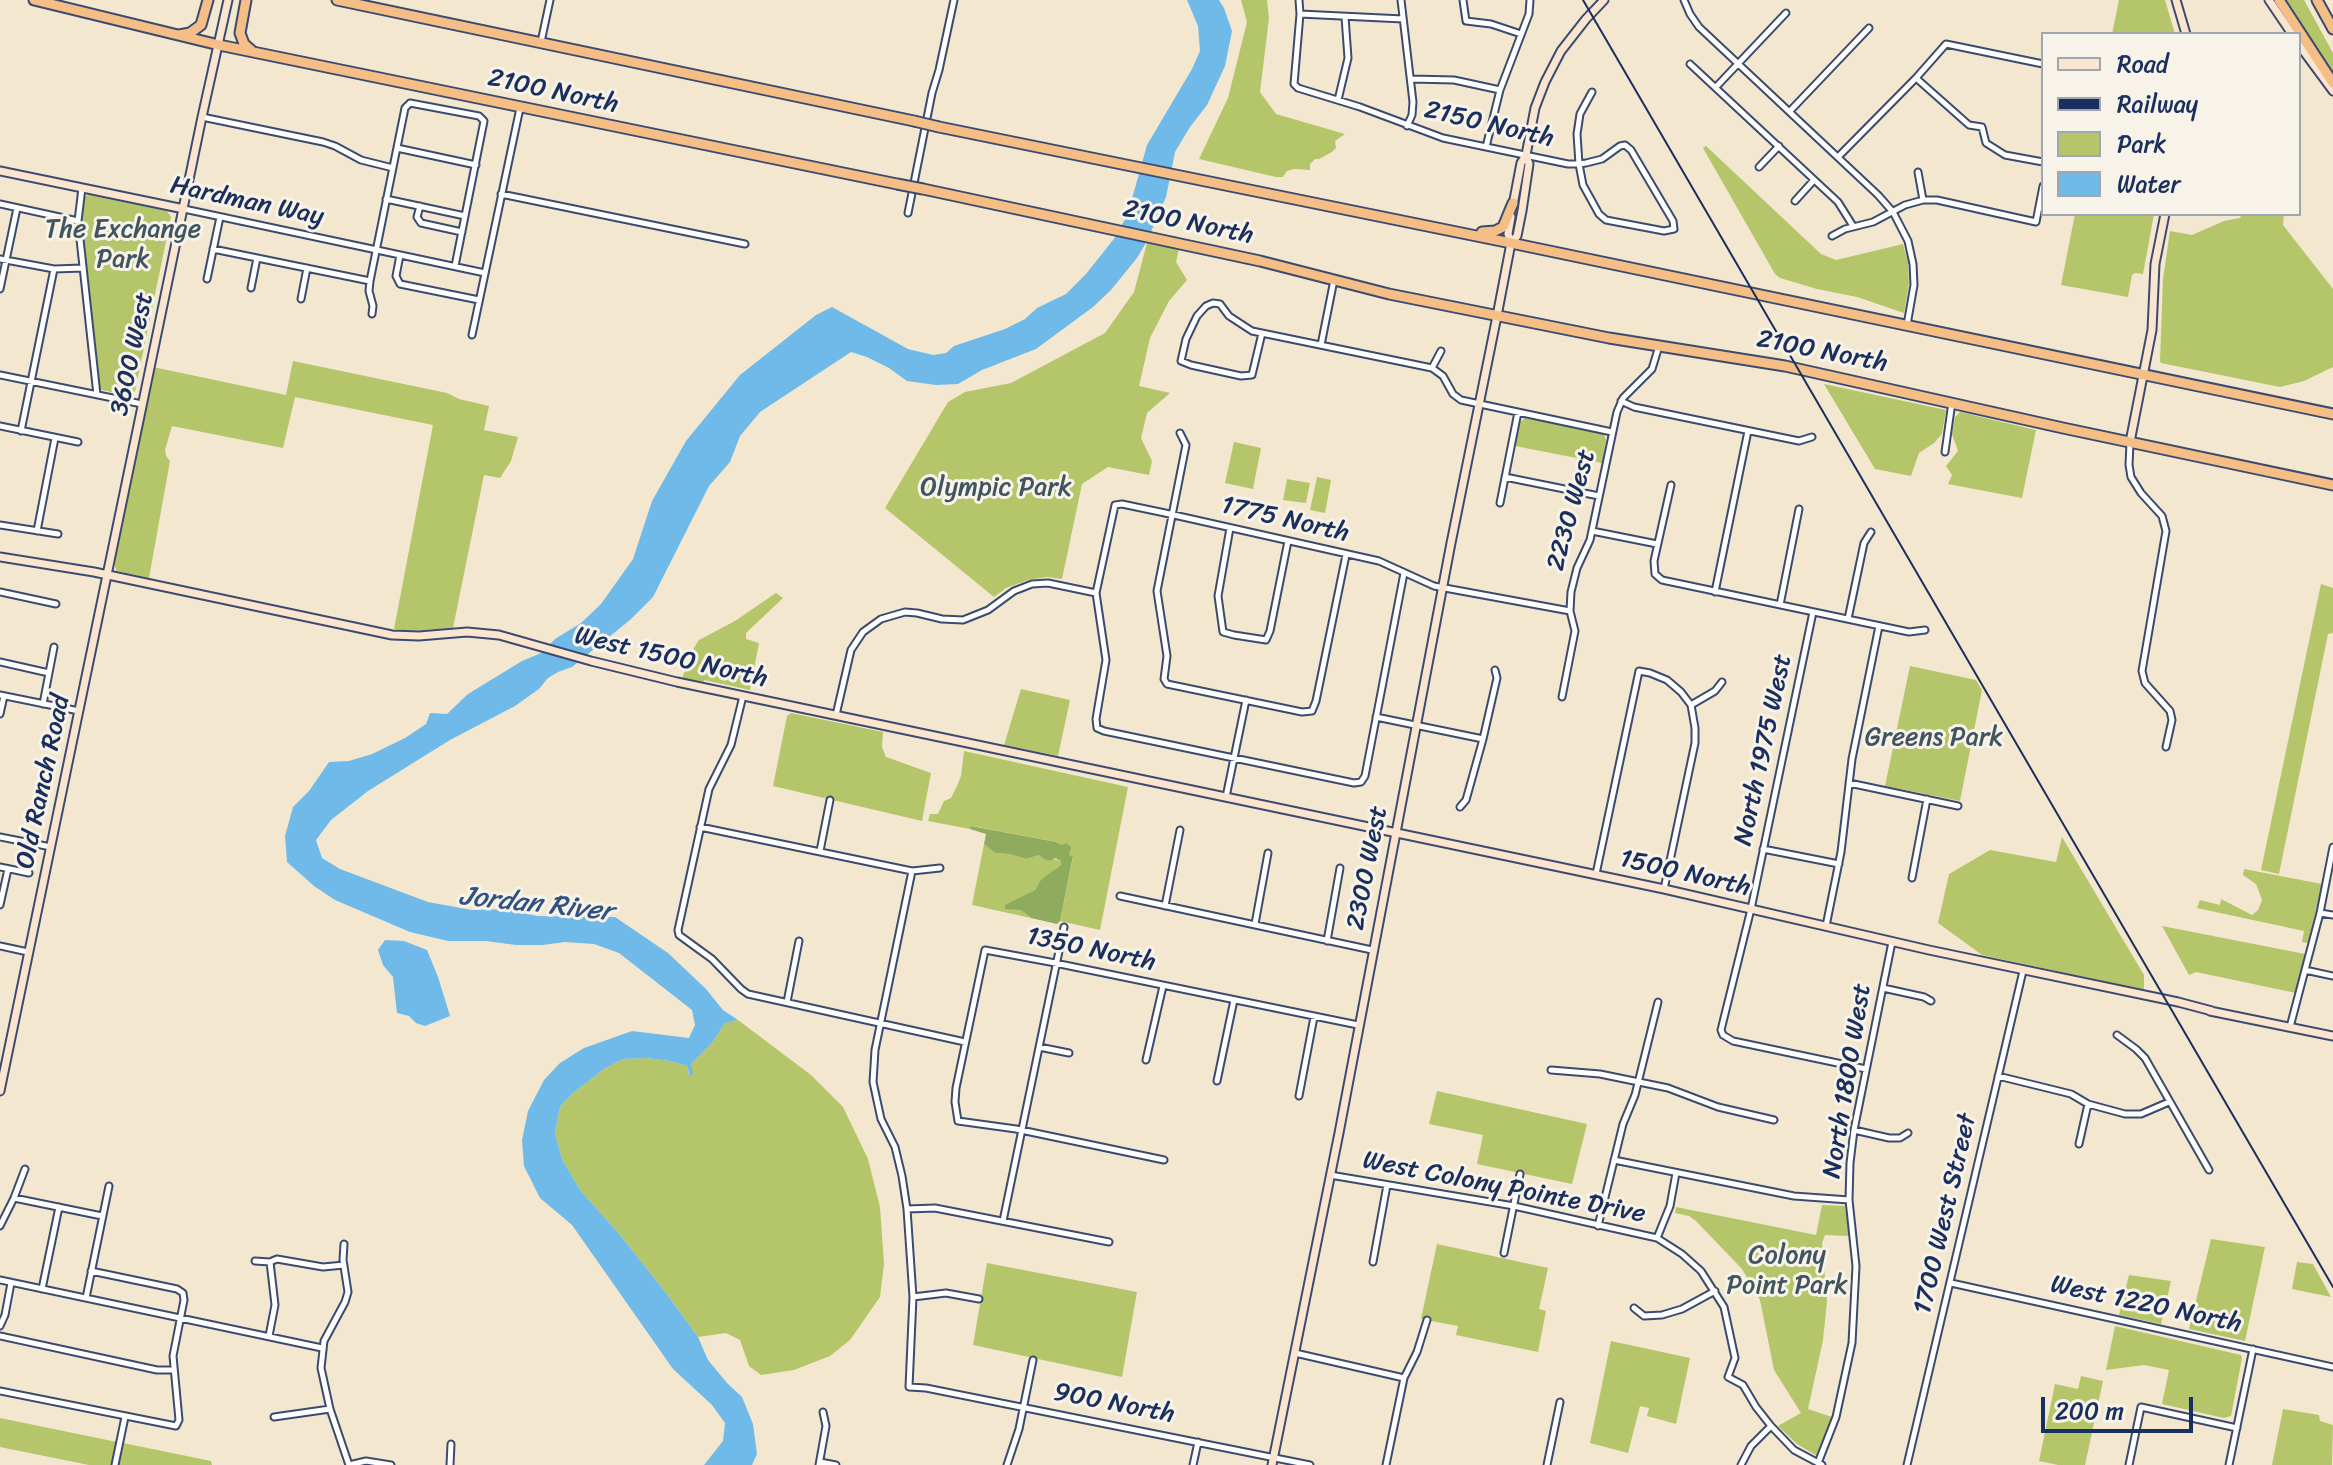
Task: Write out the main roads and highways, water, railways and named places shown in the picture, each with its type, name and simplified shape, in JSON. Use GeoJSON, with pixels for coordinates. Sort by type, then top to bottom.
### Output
{"type":"FeatureCollection","features":[{"type":"Feature","properties":{"kind":"highway","name":"2100 North"},"geometry":{"type":"LineString","coordinates":[[34,0],[256,53],[1104,227],[1260,261],[1389,294],[1785,366],[2333,488]]}},
{"type":"Feature","properties":{"kind":"highway"},"geometry":{"type":"LineString","coordinates":[[175,35],[190,33],[201,25],[208,0]]}},
{"type":"Feature","properties":{"kind":"highway"},"geometry":{"type":"LineString","coordinates":[[246,0],[240,37],[246,47],[256,53]]}},
{"type":"Feature","properties":{"kind":"highway","name":"2100 North"},"geometry":{"type":"LineString","coordinates":[[337,0],[2333,414]]}},
{"type":"Feature","properties":{"kind":"highway"},"geometry":{"type":"LineString","coordinates":[[2279,0],[2300,32]]}},
{"type":"Feature","properties":{"kind":"highway"},"geometry":{"type":"LineString","coordinates":[[2317,0],[2333,29]]}},
{"type":"Feature","properties":{"kind":"highway"},"geometry":{"type":"LineString","coordinates":[[2301,34],[2333,83]]}},
{"type":"Feature","properties":{"kind":"highway"},"geometry":{"type":"LineString","coordinates":[[1436,227],[1484,233],[1495,231],[1504,224],[1513,203]]}},
{"type":"Feature","properties":{"kind":"water"},"geometry":{"type":"Polygon","coordinates":[[[1187,0],[1219,0],[1224,8],[1232,31],[1225,66],[1207,105],[1175,152],[1166,197],[1147,241],[1111,290],[1036,349],[982,370],[958,384],[907,381],[889,368],[851,352],[760,412],[740,436],[730,462],[709,486],[653,597],[630,620],[572,667],[548,678],[539,689],[515,706],[450,740],[368,791],[331,820],[316,840],[322,858],[340,869],[428,902],[472,910],[506,909],[537,916],[615,917],[668,953],[723,1010],[738,1020],[725,1023],[713,1042],[691,1064],[693,1073],[690,1077],[687,1066],[646,1058],[623,1059],[604,1069],[560,1107],[555,1133],[562,1159],[580,1190],[666,1293],[698,1337],[708,1360],[742,1397],[753,1424],[757,1454],[752,1465],[704,1465],[723,1441],[725,1423],[712,1405],[673,1369],[572,1225],[540,1198],[524,1166],[522,1140],[528,1111],[544,1080],[560,1063],[584,1048],[632,1031],[689,1038],[695,1025],[692,1010],[619,953],[594,944],[516,945],[448,941],[410,932],[335,900],[287,862],[285,836],[293,807],[309,791],[329,762],[349,761],[372,754],[405,738],[426,724],[430,713],[447,714],[468,694],[541,653],[555,639],[581,623],[601,604],[633,559],[652,501],[686,441],[740,375],[816,315],[832,307],[908,349],[933,355],[946,353],[954,346],[1005,329],[1066,294],[1117,235],[1128,213],[1147,145],[1200,51],[1198,26],[1187,0]]]}},
{"type":"Feature","properties":{"kind":"water"},"geometry":{"type":"Polygon","coordinates":[[[385,940],[404,941],[427,950],[450,1016],[425,1026],[397,1013],[393,977],[383,965],[378,950],[385,940]]]}},
{"type":"Feature","properties":{"kind":"railway"},"geometry":{"type":"LineString","coordinates":[[1583,0],[2333,1287]]}},
{"type":"Feature","properties":{"kind":"park label","name":"The Exchange Park"},"geometry":{"type":"Point","coordinates":[123,245]}},
{"type":"Feature","properties":{"kind":"park label","name":"Olympic Park"},"geometry":{"type":"Point","coordinates":[996,488]}},
{"type":"Feature","properties":{"kind":"park label","name":"Greens Park"},"geometry":{"type":"Point","coordinates":[1934,738]}},
{"type":"Feature","properties":{"kind":"park label","name":"Colony Point Park"},"geometry":{"type":"Point","coordinates":[1787,1271]}},
{"type":"Feature","properties":{"kind":"water label","name":"Jordan River"},"geometry":{"type":"Point","coordinates":[536,905]}}]}
